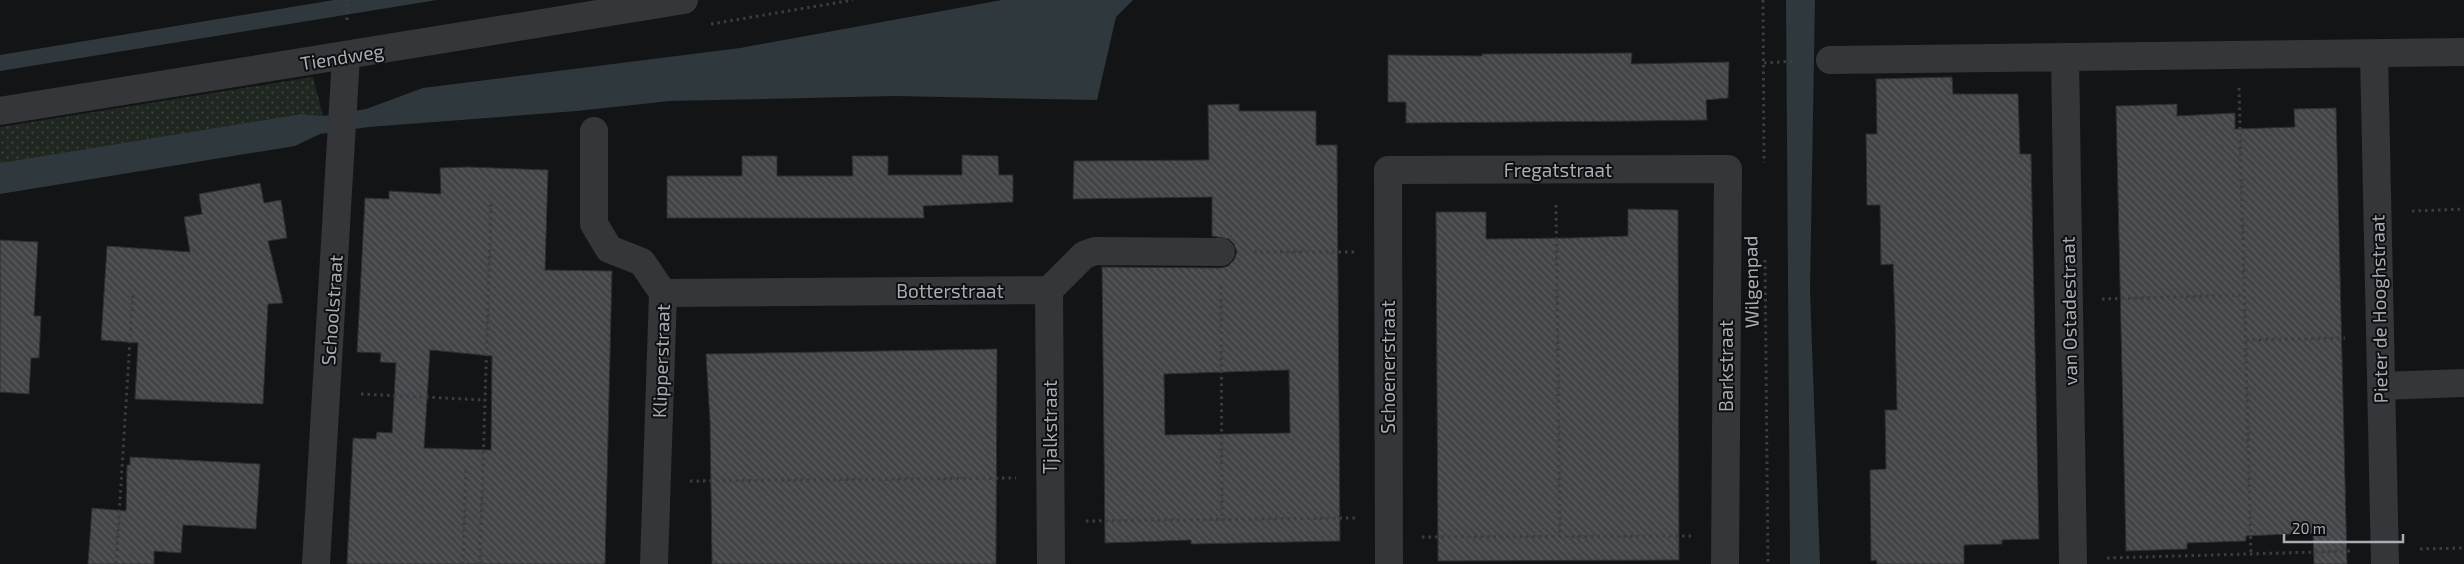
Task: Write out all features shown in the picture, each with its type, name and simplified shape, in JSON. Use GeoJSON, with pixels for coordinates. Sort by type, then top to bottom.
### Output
{"type":"FeatureCollection","features":[{"type":"Feature","properties":{"kind":"street","name":"Tiendweg"},"geometry":{"type":"LineString","coordinates":[[0,111],[684,0]]}},
{"type":"Feature","properties":{"kind":"street"},"geometry":{"type":"LineString","coordinates":[[1830,60],[2464,52]]}},
{"type":"Feature","properties":{"kind":"street","name":"Pieter de Hooghstraat"},"geometry":{"type":"LineString","coordinates":[[2374,54],[2385,557]]}},
{"type":"Feature","properties":{"kind":"street","name":"Schoolstraat"},"geometry":{"type":"LineString","coordinates":[[316,564],[346,56]]}},
{"type":"Feature","properties":{"kind":"street","name":"van Ostadestraat"},"geometry":{"type":"LineString","coordinates":[[2065,57],[2073,561]]}},
{"type":"Feature","properties":{"kind":"street","name":"Klipperstraat"},"geometry":{"type":"LineString","coordinates":[[594,131],[594,224],[609,249],[642,262],[663,293],[654,564]]}},
{"type":"Feature","properties":{"kind":"street","name":"Fregatstraat"},"geometry":{"type":"LineString","coordinates":[[1388,170],[1728,169]]}},
{"type":"Feature","properties":{"kind":"street","name":"Barkstraat"},"geometry":{"type":"LineString","coordinates":[[1725,564],[1728,169]]}},
{"type":"Feature","properties":{"kind":"street","name":"Schoenerstraat"},"geometry":{"type":"LineString","coordinates":[[1388,170],[1389,564]]}},
{"type":"Feature","properties":{"kind":"street"},"geometry":{"type":"LineString","coordinates":[[1049,290],[1084,254],[1095,251],[1221,252]]}},
{"type":"Feature","properties":{"kind":"street","name":"Botterstraat"},"geometry":{"type":"LineString","coordinates":[[663,293],[1049,290]]}},
{"type":"Feature","properties":{"kind":"street","name":"Tjalkstraat"},"geometry":{"type":"LineString","coordinates":[[1049,290],[1051,564]]}},
{"type":"Feature","properties":{"kind":"street"},"geometry":{"type":"LineString","coordinates":[[2381,386],[2464,383]]}},
{"type":"Feature","properties":{"kind":"path"},"geometry":{"type":"LineString","coordinates":[[347,0],[347,21]]}},
{"type":"Feature","properties":{"kind":"path"},"geometry":{"type":"LineString","coordinates":[[1764,0],[1764,171]]}},
{"type":"Feature","properties":{"kind":"path"},"geometry":{"type":"LineString","coordinates":[[2238,55],[2251,554]]}},
{"type":"Feature","properties":{"kind":"path"},"geometry":{"type":"LineString","coordinates":[[1764,63],[1776,62]]}},
{"type":"Feature","properties":{"kind":"path"},"geometry":{"type":"LineString","coordinates":[[1556,170],[1560,537]]}},
{"type":"Feature","properties":{"kind":"path"},"geometry":{"type":"LineString","coordinates":[[480,564],[491,204]]}},
{"type":"Feature","properties":{"kind":"path"},"geometry":{"type":"LineString","coordinates":[[2377,212],[2464,209]]}},
{"type":"Feature","properties":{"kind":"path"},"geometry":{"type":"LineString","coordinates":[[1222,520],[1221,252],[1388,252]]}},
{"type":"Feature","properties":{"kind":"path","name":"Wilgenpad"},"geometry":{"type":"LineString","coordinates":[[1765,259],[1768,564]]}},
{"type":"Feature","properties":{"kind":"path"},"geometry":{"type":"LineString","coordinates":[[116,564],[133,292]]}},
{"type":"Feature","properties":{"kind":"path"},"geometry":{"type":"LineString","coordinates":[[2069,300],[2245,295]]}},
{"type":"Feature","properties":{"kind":"path"},"geometry":{"type":"LineString","coordinates":[[2246,340],[2380,338]]}},
{"type":"Feature","properties":{"kind":"path"},"geometry":{"type":"LineString","coordinates":[[327,392],[485,400]]}},
{"type":"Feature","properties":{"kind":"path"},"geometry":{"type":"LineString","coordinates":[[463,564],[466,471]]}},
{"type":"Feature","properties":{"kind":"path"},"geometry":{"type":"LineString","coordinates":[[657,482],[1050,478]]}},
{"type":"Feature","properties":{"kind":"path"},"geometry":{"type":"LineString","coordinates":[[1050,522],[1222,520],[1560,537],[1726,535]]}},
{"type":"Feature","properties":{"kind":"path"},"geometry":{"type":"LineString","coordinates":[[2073,561],[2251,554],[2385,557],[2464,548]]}},
{"type":"Feature","properties":{"kind":"shaded area"},"geometry":{"type":"Polygon","coordinates":[[[334,0],[437,0],[0,71],[0,55],[334,0]]]}},
{"type":"Feature","properties":{"kind":"shaded area"},"geometry":{"type":"Polygon","coordinates":[[[1002,0],[1133,0],[1116,17],[1097,100],[894,96],[670,101],[577,111],[369,127],[320,134],[295,146],[0,194],[0,163],[301,114],[323,116],[366,109],[423,88],[740,48],[1002,0]]]}},
{"type":"Feature","properties":{"kind":"shaded area"},"geometry":{"type":"Polygon","coordinates":[[[1786,0],[1815,0],[1810,291],[1820,564],[1790,564],[1786,0]]]}},
{"type":"Feature","properties":{"kind":"shaded area"},"geometry":{"type":"Polygon","coordinates":[[[313,77],[323,116],[301,114],[0,163],[0,127],[313,77]]]}},
{"type":"Feature","properties":{"kind":"building"},"geometry":{"type":"Polygon","coordinates":[[[1632,53],[1631,64],[1729,62],[1728,98],[1706,100],[1707,120],[1639,121],[1406,123],[1406,102],[1388,102],[1388,55],[1482,56],[1482,54],[1632,53]]]}},
{"type":"Feature","properties":{"kind":"building"},"geometry":{"type":"Polygon","coordinates":[[[1952,77],[1953,94],[2018,94],[2020,154],[2031,154],[2039,539],[2002,540],[2002,544],[1964,545],[1964,564],[1877,564],[1876,560],[1871,561],[1870,470],[1886,469],[1885,410],[1897,410],[1895,319],[1893,264],[1881,265],[1880,205],[1867,205],[1866,134],[1877,134],[1876,79],[1952,77]]]}},
{"type":"Feature","properties":{"kind":"building"},"geometry":{"type":"Polygon","coordinates":[[[1239,104],[1239,111],[1316,111],[1316,145],[1337,145],[1340,541],[1191,544],[1191,540],[1105,543],[1102,267],[1221,268],[1228,266],[1234,260],[1237,252],[1234,244],[1229,239],[1212,236],[1212,197],[1073,199],[1074,161],[1209,160],[1208,105],[1239,104]],[[1289,370],[1164,374],[1165,435],[1290,433],[1289,370]]]}},
{"type":"Feature","properties":{"kind":"building"},"geometry":{"type":"Polygon","coordinates":[[[2177,104],[2177,116],[2235,113],[2235,129],[2295,127],[2294,109],[2336,108],[2347,564],[2314,564],[2313,533],[2246,536],[2246,541],[2187,543],[2187,549],[2126,551],[2116,106],[2177,104]]]}},
{"type":"Feature","properties":{"kind":"building"},"geometry":{"type":"Polygon","coordinates":[[[962,155],[998,156],[999,175],[1013,175],[1013,202],[923,206],[924,218],[667,218],[667,176],[742,176],[742,156],[777,156],[777,176],[853,176],[852,156],[888,156],[888,175],[962,175],[962,155]]]}},
{"type":"Feature","properties":{"kind":"building"},"geometry":{"type":"Polygon","coordinates":[[[468,167],[548,170],[545,270],[612,271],[605,564],[347,564],[353,438],[376,439],[377,432],[392,433],[396,363],[380,362],[381,353],[357,352],[365,198],[389,199],[389,191],[441,194],[440,168],[468,167]],[[430,350],[424,448],[491,450],[492,356],[430,350]]]}},
{"type":"Feature","properties":{"kind":"building"},"geometry":{"type":"Polygon","coordinates":[[[260,183],[264,203],[281,200],[287,238],[268,241],[283,303],[268,304],[263,404],[135,399],[138,343],[101,340],[107,246],[190,252],[184,217],[202,214],[199,194],[260,183]]]}},
{"type":"Feature","properties":{"kind":"building"},"geometry":{"type":"Polygon","coordinates":[[[1628,209],[1678,210],[1679,560],[1438,561],[1436,212],[1486,212],[1486,239],[1571,238],[1628,236],[1628,209]]]}},
{"type":"Feature","properties":{"kind":"building"},"geometry":{"type":"Polygon","coordinates":[[[0,240],[38,242],[34,316],[41,316],[39,358],[31,358],[29,394],[0,392],[0,240]]]}},
{"type":"Feature","properties":{"kind":"building"},"geometry":{"type":"Polygon","coordinates":[[[997,349],[996,564],[712,564],[710,421],[706,354],[997,349]]]}},
{"type":"Feature","properties":{"kind":"building"},"geometry":{"type":"Polygon","coordinates":[[[130,457],[260,464],[256,529],[183,525],[181,553],[154,551],[154,564],[88,564],[92,508],[126,511],[127,465],[130,465],[130,457]]]}}]}
